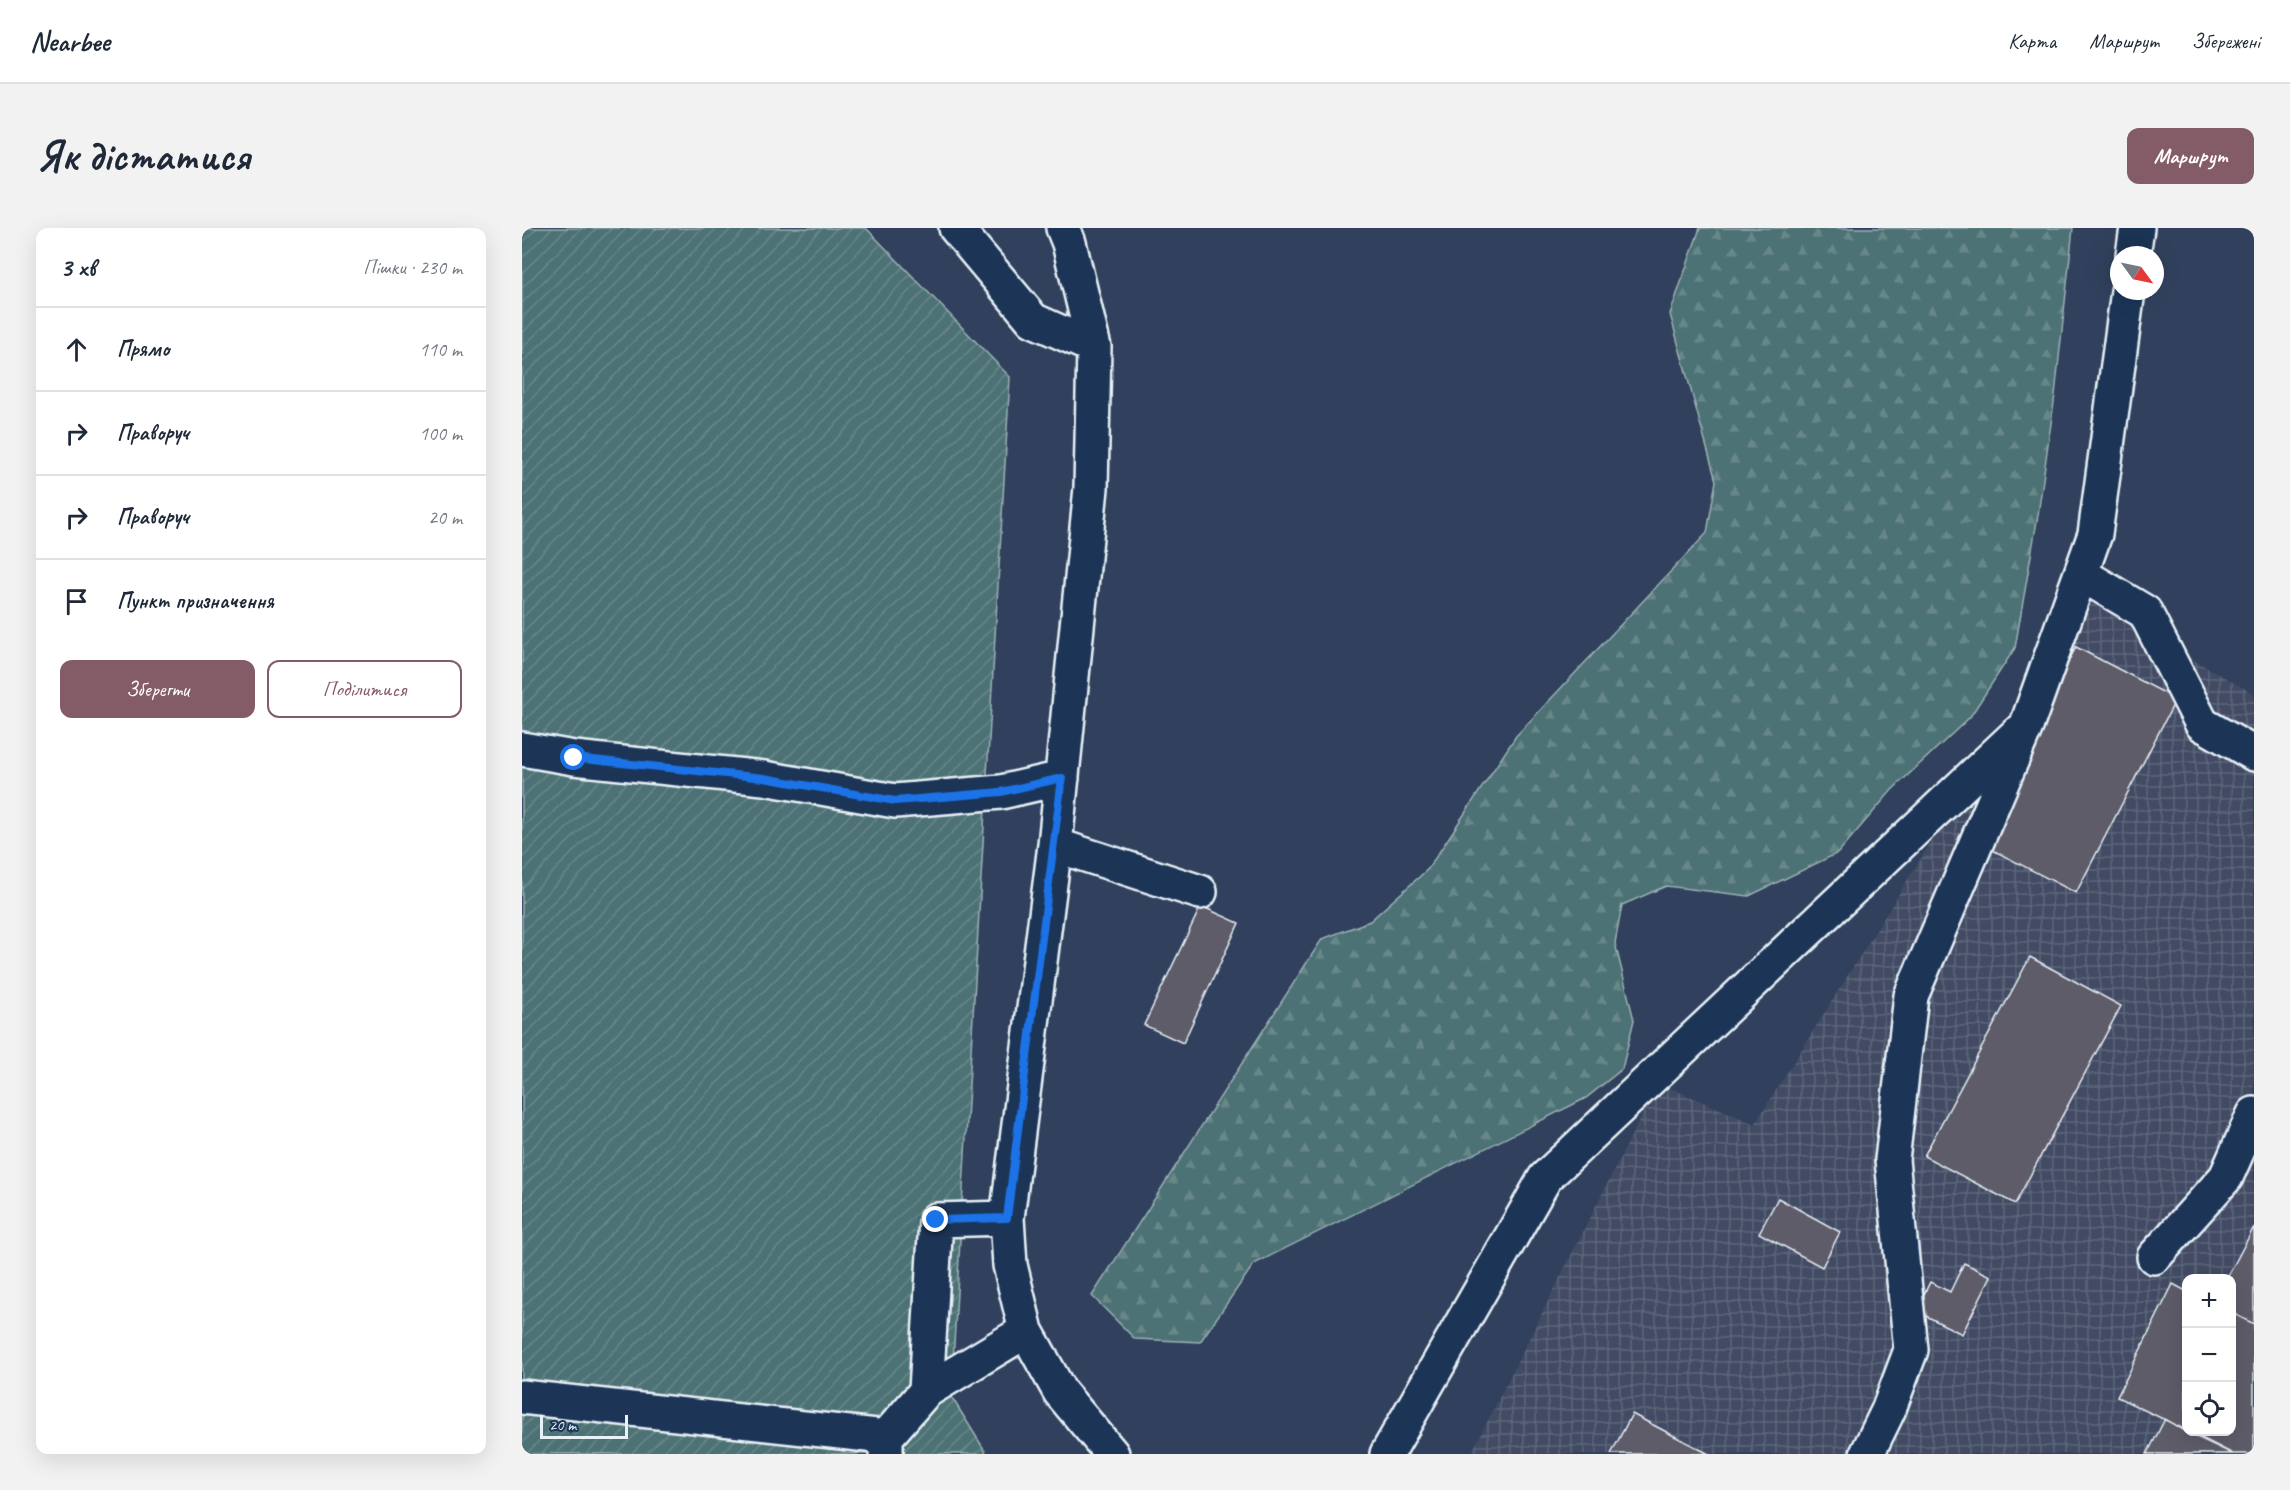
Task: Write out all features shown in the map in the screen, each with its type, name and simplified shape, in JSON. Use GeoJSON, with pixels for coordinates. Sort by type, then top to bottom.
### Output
{"type":"FeatureCollection","features":[{"type":"Feature","properties":{"kind":"street"},"geometry":{"type":"LineString","coordinates":[[956,228],[1033,320],[1094,347]]}},
{"type":"Feature","properties":{"kind":"street"},"geometry":{"type":"LineString","coordinates":[[1063,228],[1069,243],[1094,347],[1091,488],[1055,845],[1007,1218],[1010,1265],[1026,1331],[1060,1392],[1112,1454]]}},
{"type":"Feature","properties":{"kind":"street"},"geometry":{"type":"LineString","coordinates":[[2134,246],[2137,228]]}},
{"type":"Feature","properties":{"kind":"street"},"geometry":{"type":"LineString","coordinates":[[1867,1454],[1888,1411],[1911,1350],[1892,1160],[1911,996],[2027,724],[2095,534],[2127,300]]}},
{"type":"Feature","properties":{"kind":"street"},"geometry":{"type":"LineString","coordinates":[[2081,574],[2145,612],[2202,724],[2254,754]]}},
{"type":"Feature","properties":{"kind":"street"},"geometry":{"type":"LineString","coordinates":[[1387,1454],[1545,1178],[2027,724]]}},
{"type":"Feature","properties":{"kind":"street"},"geometry":{"type":"LineString","coordinates":[[522,748],[574,758],[764,778],[895,801],[1001,792],[1062,778]]}},
{"type":"Feature","properties":{"kind":"street"},"geometry":{"type":"LineString","coordinates":[[1055,845],[1200,892]]}},
{"type":"Feature","properties":{"kind":"street"},"geometry":{"type":"LineString","coordinates":[[2154,1257],[2226,1177],[2254,1114]]}},
{"type":"Feature","properties":{"kind":"street"},"geometry":{"type":"LineString","coordinates":[[926,1391],[936,1220],[1007,1218]]}},
{"type":"Feature","properties":{"kind":"street"},"geometry":{"type":"LineString","coordinates":[[522,1397],[886,1445],[926,1391],[1026,1331]]}},
{"type":"Feature","properties":{"kind":"shaded area"},"geometry":{"type":"Polygon","coordinates":[[[2084,598],[2254,694],[2254,1454],[1471,1454],[1658,1083],[1755,1124],[2084,598]]]}},
{"type":"Feature","properties":{"kind":"green space"},"geometry":{"type":"Polygon","coordinates":[[[522,228],[866,228],[1010,377],[951,1396],[987,1454],[522,1454],[522,228]]]}},
{"type":"Feature","properties":{"kind":"green space"},"geometry":{"type":"Polygon","coordinates":[[[1700,228],[2073,228],[2055,395],[2038,515],[2015,648],[1970,717],[1892,790],[1838,853],[1749,896],[1666,886],[1622,905],[1615,943],[1634,1020],[1622,1069],[1586,1098],[1254,1264],[1200,1342],[1135,1339],[1092,1296],[1322,939],[1370,921],[1428,869],[1516,736],[1707,533],[1716,481],[1670,314],[1700,228]]]}},
{"type":"Feature","properties":{"kind":"building"},"geometry":{"type":"Polygon","coordinates":[[[2076,647],[2176,699],[2076,893],[1975,841],[2076,647]]]}},
{"type":"Feature","properties":{"kind":"building"},"geometry":{"type":"Polygon","coordinates":[[[1201,906],[1239,923],[1183,1043],[1144,1025],[1201,906]]]}},
{"type":"Feature","properties":{"kind":"building"},"geometry":{"type":"Polygon","coordinates":[[[2030,957],[2121,1006],[2015,1204],[1924,1156],[2030,957]]]}},
{"type":"Feature","properties":{"kind":"building"},"geometry":{"type":"Polygon","coordinates":[[[1778,1198],[1840,1232],[1822,1267],[1759,1233],[1778,1198]]]}},
{"type":"Feature","properties":{"kind":"building"},"geometry":{"type":"Polygon","coordinates":[[[2254,1227],[2254,1324],[2236,1315],[2236,1274],[2229,1274],[2254,1227]]]}},
{"type":"Feature","properties":{"kind":"building"},"geometry":{"type":"Polygon","coordinates":[[[1964,1263],[1991,1276],[1962,1334],[1916,1311],[1930,1282],[1950,1292],[1964,1263]]]}},
{"type":"Feature","properties":{"kind":"building"},"geometry":{"type":"Polygon","coordinates":[[[2173,1284],[2182,1289],[2182,1428],[2117,1397],[2173,1284]]]}},
{"type":"Feature","properties":{"kind":"building"},"geometry":{"type":"Polygon","coordinates":[[[2236,1315],[2254,1324],[2254,1454],[2233,1454],[2198,1436],[2236,1436],[2236,1315]]]}},
{"type":"Feature","properties":{"kind":"building"},"geometry":{"type":"Polygon","coordinates":[[[1632,1414],[1709,1454],[1611,1454],[1632,1414]]]}},
{"type":"Feature","properties":{"kind":"building"},"geometry":{"type":"Polygon","coordinates":[[[2165,1419],[2182,1430],[2182,1436],[2195,1436],[2233,1454],[2147,1454],[2165,1419]]]}},
{"type":"Feature","properties":{"kind":"route"},"geometry":{"type":"LineString","coordinates":[[574,758],[764,778],[895,801],[1001,792],[1062,778],[1007,1218],[936,1220]]}}]}
